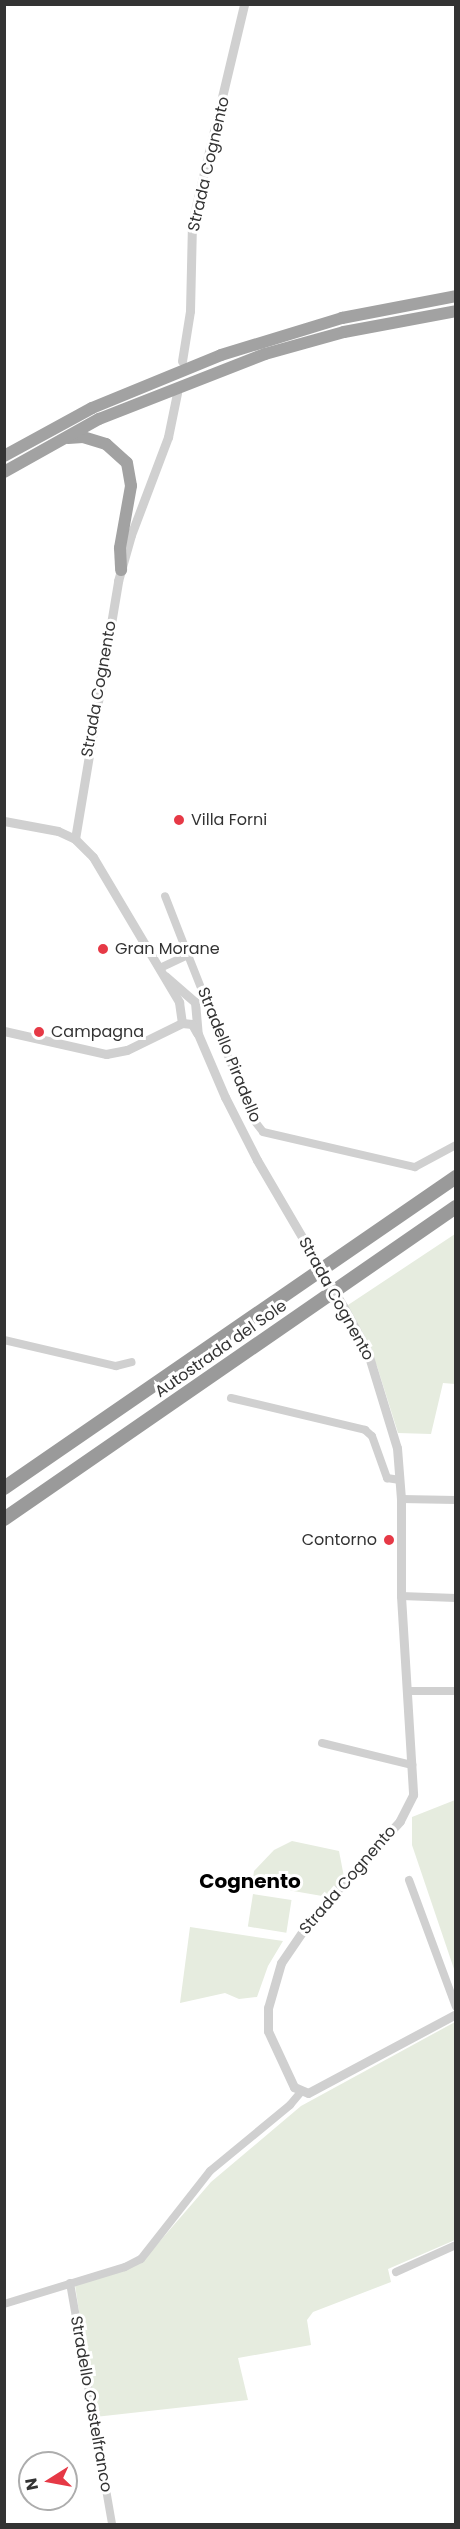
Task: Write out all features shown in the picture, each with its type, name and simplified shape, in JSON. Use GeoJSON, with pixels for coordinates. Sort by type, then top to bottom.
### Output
{"type":"FeatureCollection","features":[{"type":"Feature","properties":{"kind":"highway"},"geometry":{"type":"LineString","coordinates":[[4,456],[92,408],[221,354],[342,318],[456,296]]}},
{"type":"Feature","properties":{"kind":"highway"},"geometry":{"type":"LineString","coordinates":[[4,472],[64,439],[189,381],[265,354],[344,332],[456,311]]}},
{"type":"Feature","properties":{"kind":"highway"},"geometry":{"type":"LineString","coordinates":[[64,439],[83,437],[106,444],[127,463],[130,486],[120,548],[121,570]]}},
{"type":"Feature","properties":{"kind":"highway","name":"Autostrada del Sole"},"geometry":{"type":"LineString","coordinates":[[4,1488],[456,1177]]}},
{"type":"Feature","properties":{"kind":"highway","name":"Autostrada del Sole"},"geometry":{"type":"LineString","coordinates":[[4,1519],[456,1207]]}},
{"type":"Feature","properties":{"kind":"street","name":"Strada Cognento"},"geometry":{"type":"LineString","coordinates":[[182,361],[190,311],[192,224],[244,4]]}},
{"type":"Feature","properties":{"kind":"street","name":"Strada Cognento"},"geometry":{"type":"LineString","coordinates":[[177,393],[168,437],[121,570],[75,839],[93,857],[163,972],[182,1007],[185,1022],[198,1034]]}},
{"type":"Feature","properties":{"kind":"street"},"geometry":{"type":"LineString","coordinates":[[4,821],[58,831],[75,839]]}},
{"type":"Feature","properties":{"kind":"street"},"geometry":{"type":"LineString","coordinates":[[163,972],[188,955],[165,896]]}},
{"type":"Feature","properties":{"kind":"street","name":"Stradello Piradello"},"geometry":{"type":"LineString","coordinates":[[188,955],[253,1119],[263,1132],[415,1167],[456,1145]]}},
{"type":"Feature","properties":{"kind":"street","name":"Strada Cognento"},"geometry":{"type":"LineString","coordinates":[[163,972],[195,1002],[198,1034],[256,1160],[367,1350],[381,1389],[397,1448],[400,1480],[406,1499],[400,1596],[409,1691],[413,1795],[404,1815],[310,1918],[274,1979],[268,2031],[280,2062],[300,2093]]}},
{"type":"Feature","properties":{"kind":"street"},"geometry":{"type":"LineString","coordinates":[[4,1031],[106,1054],[127,1050],[185,1022]]}},
{"type":"Feature","properties":{"kind":"street"},"geometry":{"type":"LineString","coordinates":[[4,1340],[116,1366],[132,1362]]}},
{"type":"Feature","properties":{"kind":"street"},"geometry":{"type":"LineString","coordinates":[[231,1398],[365,1430],[372,1436],[387,1478],[400,1480]]}},
{"type":"Feature","properties":{"kind":"street"},"geometry":{"type":"LineString","coordinates":[[406,1499],[456,1500]]}},
{"type":"Feature","properties":{"kind":"street"},"geometry":{"type":"LineString","coordinates":[[400,1596],[456,1598]]}},
{"type":"Feature","properties":{"kind":"street"},"geometry":{"type":"LineString","coordinates":[[409,1691],[456,1691]]}},
{"type":"Feature","properties":{"kind":"street"},"geometry":{"type":"LineString","coordinates":[[322,1743],[412,1765]]}},
{"type":"Feature","properties":{"kind":"street"},"geometry":{"type":"LineString","coordinates":[[409,1880],[456,2007]]}},
{"type":"Feature","properties":{"kind":"street"},"geometry":{"type":"LineString","coordinates":[[4,2304],[141,2259],[210,2171],[290,2105],[300,2093],[316,2090],[456,2014]]}},
{"type":"Feature","properties":{"kind":"street"},"geometry":{"type":"LineString","coordinates":[[396,2272],[456,2245]]}},
{"type":"Feature","properties":{"kind":"street","name":"Stradello Castelfranco"},"geometry":{"type":"LineString","coordinates":[[70,2283],[112,2524]]}},
{"type":"Feature","properties":{"kind":"shaded area"},"geometry":{"type":"Polygon","coordinates":[[[455,1234],[455,1384],[443,1383],[431,1434],[398,1433],[377,1366],[345,1307],[455,1234]]]}},
{"type":"Feature","properties":{"kind":"shaded area"},"geometry":{"type":"Polygon","coordinates":[[[455,1800],[455,1972],[412,1845],[412,1817],[455,1800]]]}},
{"type":"Feature","properties":{"kind":"shaded area"},"geometry":{"type":"Polygon","coordinates":[[[292,1841],[339,1851],[344,1877],[328,1897],[252,1884],[254,1871],[274,1850],[292,1841]]]}},
{"type":"Feature","properties":{"kind":"shaded area"},"geometry":{"type":"Polygon","coordinates":[[[253,1894],[292,1900],[286,1933],[248,1927],[253,1894]]]}},
{"type":"Feature","properties":{"kind":"shaded area"},"geometry":{"type":"Polygon","coordinates":[[[190,1927],[283,1941],[268,1966],[257,1997],[239,1999],[225,1993],[180,2003],[190,1927]]]}},
{"type":"Feature","properties":{"kind":"shaded area"},"geometry":{"type":"Polygon","coordinates":[[[455,2022],[455,2240],[388,2269],[391,2282],[313,2312],[307,2320],[311,2345],[238,2358],[248,2400],[95,2417],[75,2285],[141,2263],[211,2182],[301,2106],[455,2022]]]}},
{"type":"Feature","properties":{"kind":"place","name":"Villa Forni"},"geometry":{"type":"Point","coordinates":[179,820]}},
{"type":"Feature","properties":{"kind":"place","name":"Gran Morane"},"geometry":{"type":"Point","coordinates":[103,949]}},
{"type":"Feature","properties":{"kind":"place","name":"Campagna"},"geometry":{"type":"Point","coordinates":[39,1032]}},
{"type":"Feature","properties":{"kind":"place","name":"Contorno"},"geometry":{"type":"Point","coordinates":[389,1540]}},
{"type":"Feature","properties":{"kind":"district","name":"Cognento"},"geometry":{"type":"Point","coordinates":[250,1881]}}]}
